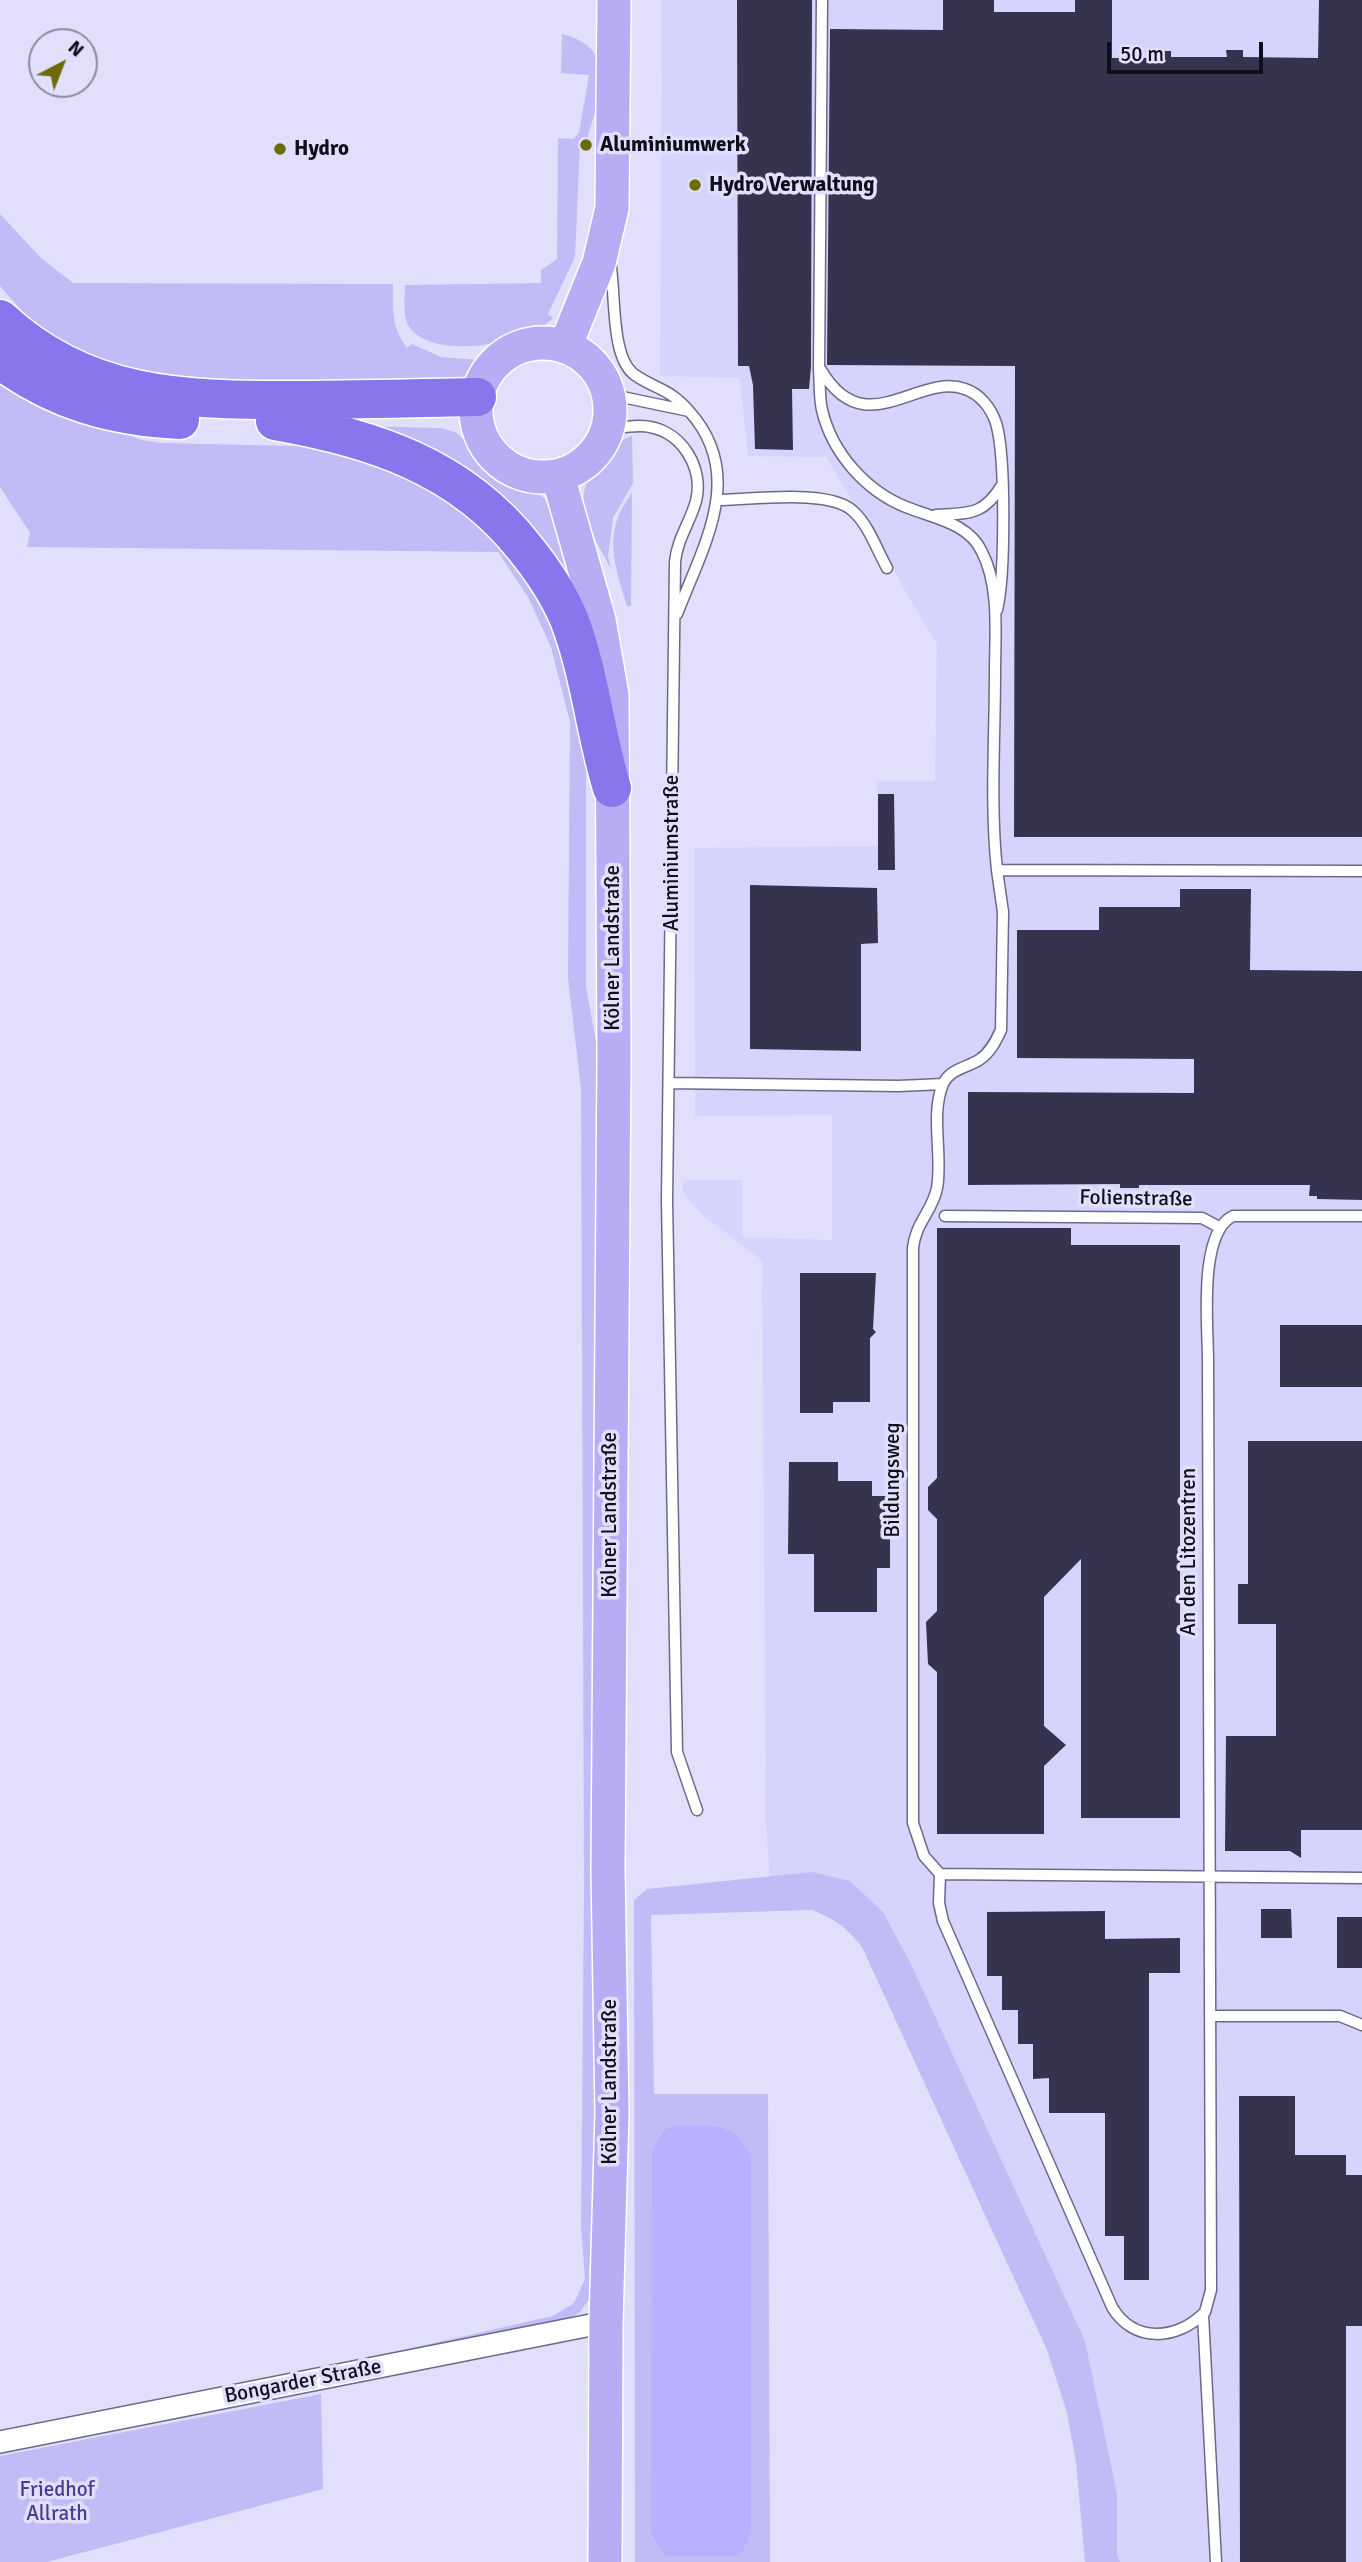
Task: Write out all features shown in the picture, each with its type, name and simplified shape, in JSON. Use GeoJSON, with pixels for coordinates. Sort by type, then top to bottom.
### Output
{"type":"FeatureCollection","features":[{"type":"Feature","properties":{"kind":"highway"},"geometry":{"type":"LineString","coordinates":[[0,319],[38,351],[67,366],[106,383],[152,393],[235,400],[477,410]]}},
{"type":"Feature","properties":{"kind":"highway"},"geometry":{"type":"LineString","coordinates":[[0,360],[63,398],[107,412],[178,420],[275,421],[477,410]]}},
{"type":"Feature","properties":{"kind":"highway"},"geometry":{"type":"LineString","coordinates":[[275,421],[366,440],[408,456],[465,489],[517,537],[545,576],[568,618],[583,661],[612,788]]}},
{"type":"Feature","properties":{"kind":"main road"},"geometry":{"type":"LineString","coordinates":[[565,347],[606,239],[613,194],[614,0]]}},
{"type":"Feature","properties":{"kind":"main road"},"geometry":{"type":"LineString","coordinates":[[534,344],[565,347],[593,365],[608,394],[610,412],[607,430],[589,460],[558,476],[526,475],[506,466],[489,452],[477,410],[487,373],[505,355],[534,344]]}},
{"type":"Feature","properties":{"kind":"main road","name":"Kölner Landstraße"},"geometry":{"type":"LineString","coordinates":[[558,476],[606,651],[612,695],[614,1070],[608,1844],[612,2113],[606,2322],[605,2562]]}},
{"type":"Feature","properties":{"kind":"street","name":"Bongarder Straße"},"geometry":{"type":"LineString","coordinates":[[0,2442],[606,2322]]}},
{"type":"Feature","properties":{"kind":"lane"},"geometry":{"type":"LineString","coordinates":[[670,1083],[899,1086],[943,1084],[955,1071],[979,1060],[994,1045],[1001,1030],[1003,912],[993,831],[995,616],[989,571],[975,540],[933,515],[888,498],[854,469],[837,450],[822,410],[819,368],[822,0]]}},
{"type":"Feature","properties":{"kind":"lane","name":"Aluminiumstraße"},"geometry":{"type":"LineString","coordinates":[[606,239],[615,292],[621,358],[636,376],[665,389],[689,411],[712,445],[719,470],[717,500],[674,623]]}},
{"type":"Feature","properties":{"kind":"lane"},"geometry":{"type":"LineString","coordinates":[[819,368],[829,385],[843,397],[860,403],[891,402],[944,387],[963,388],[978,396],[988,406],[997,425],[1002,485],[1002,591],[995,616]]}},
{"type":"Feature","properties":{"kind":"lane"},"geometry":{"type":"LineString","coordinates":[[608,394],[689,411]]}},
{"type":"Feature","properties":{"kind":"lane","name":"Aluminiumstraße"},"geometry":{"type":"LineString","coordinates":[[607,430],[641,426],[664,431],[685,449],[695,469],[697,497],[677,548],[667,1200],[677,1752],[696,1810]]}},
{"type":"Feature","properties":{"kind":"lane"},"geometry":{"type":"LineString","coordinates":[[933,515],[969,513],[983,508],[992,501],[1002,485]]}},
{"type":"Feature","properties":{"kind":"lane"},"geometry":{"type":"LineString","coordinates":[[717,500],[823,498],[840,502],[859,517],[887,568]]}},
{"type":"Feature","properties":{"kind":"lane"},"geometry":{"type":"LineString","coordinates":[[997,870],[1362,871]]}},
{"type":"Feature","properties":{"kind":"lane","name":"Bildungsweg"},"geometry":{"type":"LineString","coordinates":[[940,1874],[924,1856],[913,1823],[913,1248],[916,1230],[937,1188],[943,1084]]}},
{"type":"Feature","properties":{"kind":"lane","name":"Folienstraße"},"geometry":{"type":"LineString","coordinates":[[945,1216],[1202,1218],[1219,1227],[1228,1219],[1239,1215],[1362,1216]]}},
{"type":"Feature","properties":{"kind":"lane","name":"An den Litozentren"},"geometry":{"type":"LineString","coordinates":[[1216,2562],[1203,2315],[1208,2306],[1210,2290],[1208,1289],[1211,1254],[1219,1227]]}},
{"type":"Feature","properties":{"kind":"lane"},"geometry":{"type":"LineString","coordinates":[[1203,2315],[1174,2331],[1145,2334],[1127,2326],[1112,2307],[943,1921],[939,1903],[940,1874],[1362,1878]]}},
{"type":"Feature","properties":{"kind":"lane"},"geometry":{"type":"LineString","coordinates":[[1210,2016],[1340,2016],[1362,2025]]}},
{"type":"Feature","properties":{"kind":"shaded area"},"geometry":{"type":"Polygon","coordinates":[[[662,0],[1362,0],[1362,2562],[1120,2562],[975,2109],[909,1960],[883,1912],[770,1879],[766,1823],[762,1260],[700,1213],[681,1189],[686,1180],[742,1180],[742,1237],[832,1240],[832,1115],[695,1116],[694,848],[878,846],[877,781],[935,781],[937,644],[826,457],[748,456],[740,378],[660,376],[662,0]]]}},
{"type":"Feature","properties":{"kind":"shaded area"},"geometry":{"type":"Polygon","coordinates":[[[675,2126],[710,2126],[728,2130],[744,2144],[751,2156],[751,2531],[743,2551],[735,2556],[666,2556],[651,2534],[652,2150],[665,2129],[675,2126]]]}},
{"type":"Feature","properties":{"kind":"green space"},"geometry":{"type":"Polygon","coordinates":[[[562,34],[581,41],[593,51],[599,63],[601,78],[600,93],[586,143],[580,144],[575,257],[548,314],[553,318],[524,335],[482,345],[439,344],[422,338],[407,324],[404,307],[405,285],[541,283],[541,270],[557,259],[558,138],[573,139],[579,133],[589,75],[561,73],[562,34]]]}},
{"type":"Feature","properties":{"kind":"green space"},"geometry":{"type":"Polygon","coordinates":[[[0,214],[41,258],[73,283],[393,284],[396,325],[407,348],[412,344],[441,357],[478,360],[465,381],[224,379],[172,375],[122,366],[73,348],[50,334],[29,318],[0,286],[0,214]]]}},
{"type":"Feature","properties":{"kind":"green space"},"geometry":{"type":"Polygon","coordinates":[[[0,375],[138,439],[160,443],[340,447],[460,500],[546,599],[586,740],[586,987],[598,1053],[595,2131],[590,2298],[580,2312],[566,2321],[319,2372],[337,2365],[553,2316],[574,2303],[585,2279],[581,2227],[584,1889],[581,1089],[568,978],[570,722],[551,647],[528,597],[498,552],[27,547],[30,533],[0,487],[0,375]]]}},
{"type":"Feature","properties":{"kind":"green space"},"geometry":{"type":"Polygon","coordinates":[[[355,426],[441,428],[457,433],[499,478],[529,488],[544,498],[553,515],[583,621],[558,580],[355,426]]]}},
{"type":"Feature","properties":{"kind":"green space"},"geometry":{"type":"Polygon","coordinates":[[[632,436],[633,483],[613,518],[608,556],[611,569],[589,527],[583,501],[585,488],[591,474],[609,451],[632,436]]]}},
{"type":"Feature","properties":{"kind":"green space"},"geometry":{"type":"Polygon","coordinates":[[[632,493],[631,606],[627,606],[613,548],[617,521],[632,493]]]}},
{"type":"Feature","properties":{"kind":"green space"},"geometry":{"type":"Polygon","coordinates":[[[812,1872],[850,1881],[883,1912],[909,1960],[1085,2341],[1117,2494],[1117,2554],[1120,2562],[1085,2562],[1076,2462],[1067,2413],[1047,2350],[862,1947],[840,1925],[812,1910],[651,1915],[654,2094],[768,2094],[770,2562],[635,2562],[634,1900],[647,1889],[812,1872]]]}},
{"type":"Feature","properties":{"kind":"green space","name":"Friedhof Allrath"},"geometry":{"type":"Polygon","coordinates":[[[321,2394],[323,2489],[47,2562],[0,2562],[0,2456],[321,2394]]]}},
{"type":"Feature","properties":{"kind":"building"},"geometry":{"type":"Polygon","coordinates":[[[737,0],[812,0],[811,366],[809,389],[792,389],[793,450],[755,449],[753,385],[749,366],[738,366],[737,0]]]}},
{"type":"Feature","properties":{"kind":"building"},"geometry":{"type":"Polygon","coordinates":[[[943,0],[994,0],[994,12],[1075,12],[1075,0],[1112,0],[1112,58],[1153,58],[1153,51],[1171,51],[1171,57],[1227,57],[1226,50],[1243,50],[1243,57],[1318,58],[1319,0],[1362,0],[1362,837],[1014,837],[1015,366],[827,365],[830,29],[943,30],[943,0]]]}},
{"type":"Feature","properties":{"kind":"building"},"geometry":{"type":"Polygon","coordinates":[[[878,794],[894,794],[895,870],[878,870],[878,794]]]}},
{"type":"Feature","properties":{"kind":"building"},"geometry":{"type":"Polygon","coordinates":[[[750,885],[877,888],[878,943],[861,944],[861,1051],[750,1049],[750,885]]]}},
{"type":"Feature","properties":{"kind":"building"},"geometry":{"type":"Polygon","coordinates":[[[1180,889],[1251,889],[1250,970],[1362,971],[1362,1200],[1317,1199],[1317,1196],[1309,1196],[1310,1185],[1139,1185],[1139,1188],[1120,1188],[1120,1184],[968,1185],[968,1092],[1194,1093],[1194,1059],[1017,1058],[1017,930],[1099,930],[1099,907],[1180,907],[1180,889]]]}},
{"type":"Feature","properties":{"kind":"building"},"geometry":{"type":"Polygon","coordinates":[[[937,1228],[1071,1228],[1071,1245],[1180,1245],[1180,1818],[1081,1818],[1081,1559],[1044,1597],[1044,1726],[1066,1745],[1044,1766],[1044,1834],[937,1834],[937,1672],[928,1664],[926,1622],[937,1611],[937,1519],[928,1510],[928,1487],[937,1478],[937,1228]]]}},
{"type":"Feature","properties":{"kind":"building"},"geometry":{"type":"Polygon","coordinates":[[[800,1273],[876,1273],[873,1329],[876,1332],[870,1338],[870,1402],[833,1402],[833,1413],[800,1413],[800,1273]]]}},
{"type":"Feature","properties":{"kind":"building"},"geometry":{"type":"Polygon","coordinates":[[[1280,1325],[1362,1325],[1362,1387],[1280,1387],[1280,1325]]]}},
{"type":"Feature","properties":{"kind":"building"},"geometry":{"type":"Polygon","coordinates":[[[1248,1441],[1362,1441],[1362,1830],[1301,1830],[1301,1858],[1290,1851],[1225,1851],[1226,1736],[1276,1736],[1276,1624],[1238,1624],[1238,1584],[1248,1584],[1248,1441]]]}},
{"type":"Feature","properties":{"kind":"building"},"geometry":{"type":"Polygon","coordinates":[[[789,1462],[838,1462],[838,1481],[872,1481],[872,1496],[890,1496],[890,1568],[877,1568],[877,1612],[814,1612],[814,1554],[788,1554],[789,1462]]]}},
{"type":"Feature","properties":{"kind":"building"},"geometry":{"type":"Polygon","coordinates":[[[1261,1909],[1291,1909],[1292,1938],[1261,1938],[1261,1909]]]}},
{"type":"Feature","properties":{"kind":"building"},"geometry":{"type":"Polygon","coordinates":[[[1105,1911],[1105,1939],[1180,1938],[1180,1973],[1149,1973],[1149,2280],[1124,2280],[1124,2236],[1105,2236],[1105,2113],[1049,2113],[1049,2078],[1033,2079],[1033,2044],[1018,2044],[1018,2010],[1002,2010],[1002,1976],[987,1976],[987,1912],[1105,1911]]]}},
{"type":"Feature","properties":{"kind":"building"},"geometry":{"type":"Polygon","coordinates":[[[1337,1917],[1362,1917],[1362,1968],[1337,1968],[1337,1917]]]}},
{"type":"Feature","properties":{"kind":"building"},"geometry":{"type":"Polygon","coordinates":[[[1239,2096],[1295,2096],[1295,2155],[1346,2155],[1346,2175],[1362,2175],[1362,2326],[1346,2326],[1346,2562],[1240,2562],[1239,2096]]]}},
{"type":"Feature","properties":{"kind":"place","name":"Aluminiumwerk"},"geometry":{"type":"Point","coordinates":[586,145]}},
{"type":"Feature","properties":{"kind":"place","name":"Hydro"},"geometry":{"type":"Point","coordinates":[280,149]}},
{"type":"Feature","properties":{"kind":"place","name":"Hydro Verwaltung"},"geometry":{"type":"Point","coordinates":[695,185]}}]}
